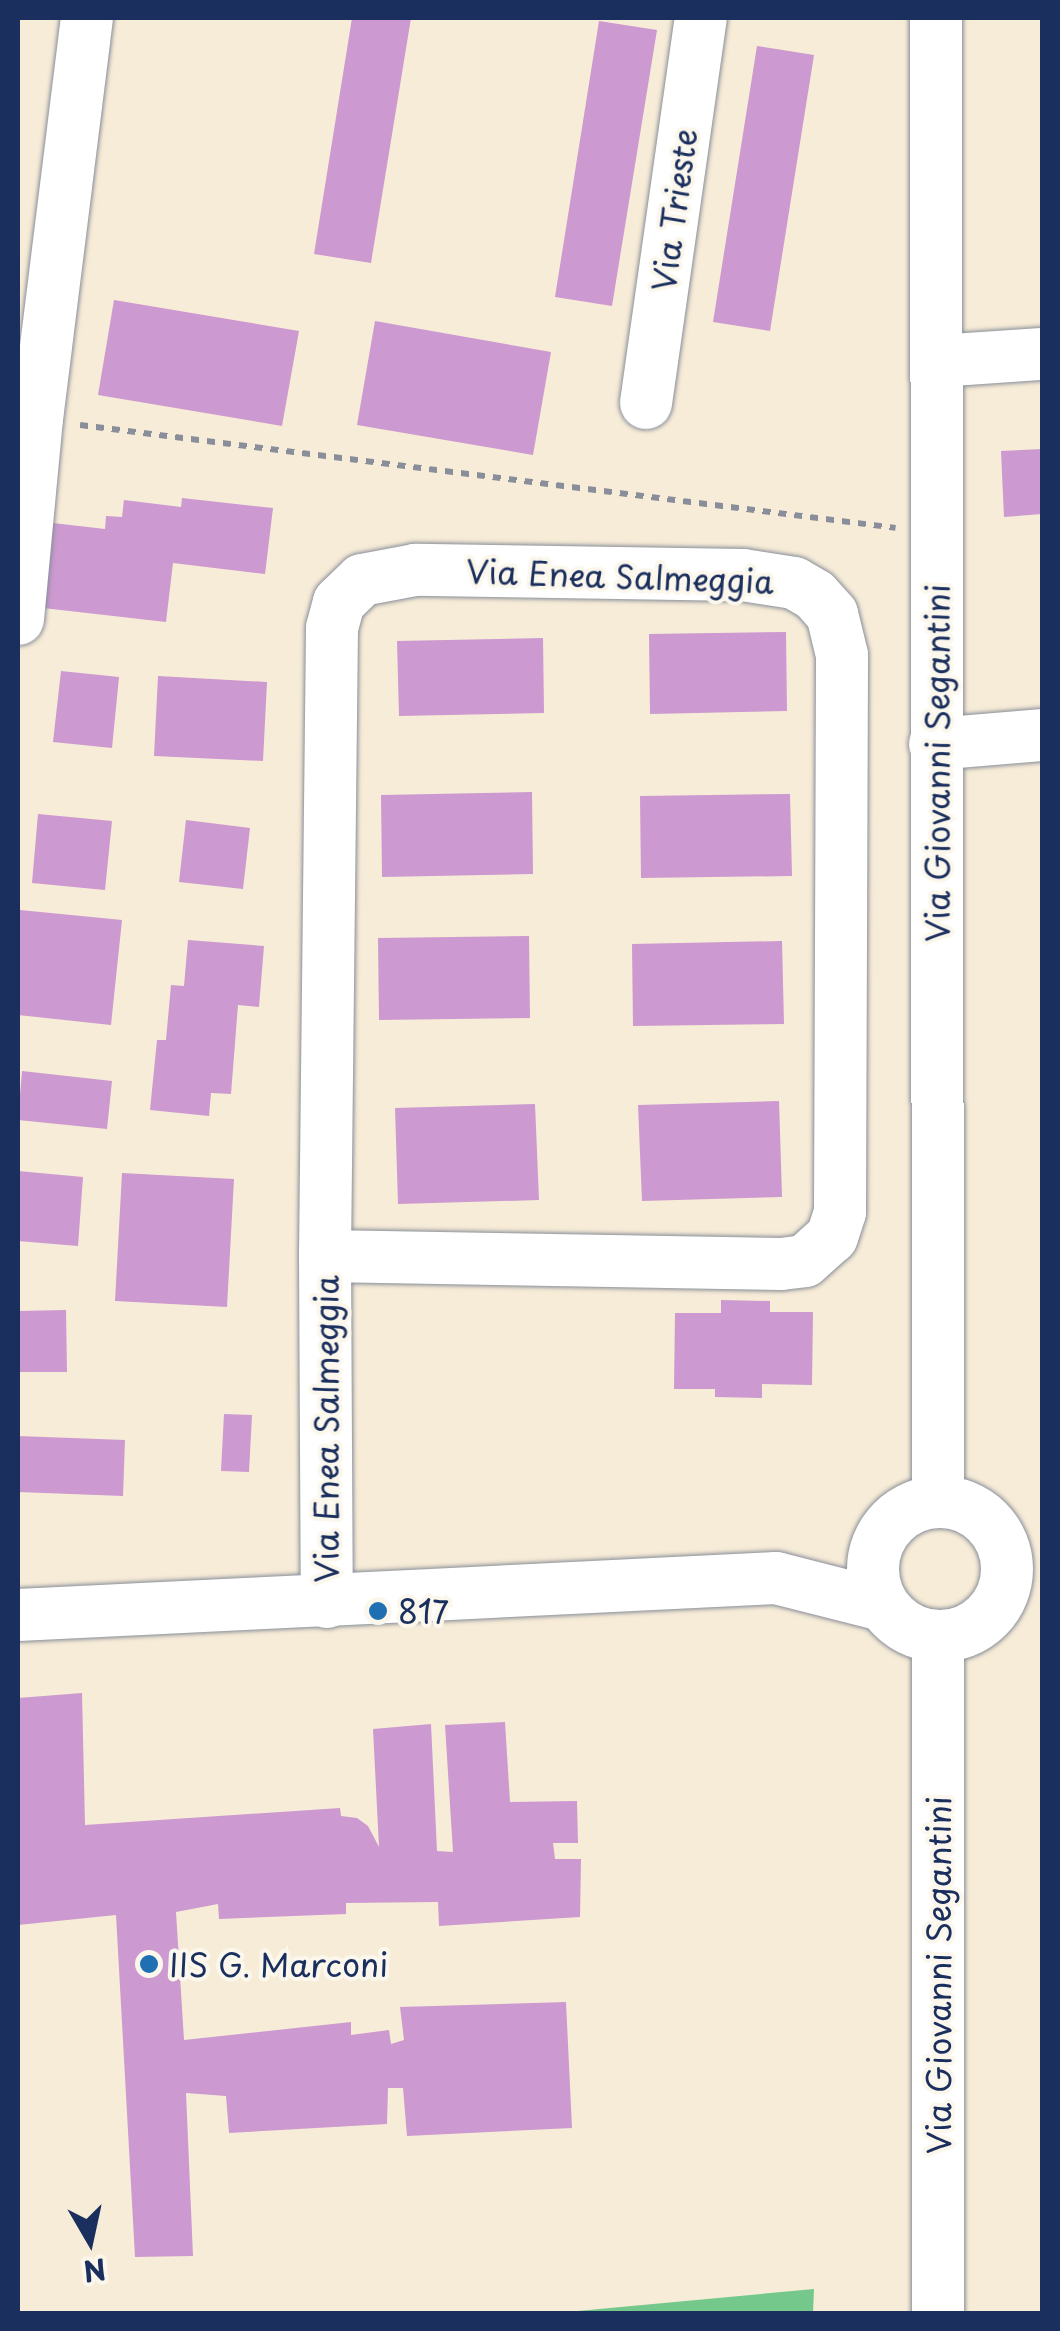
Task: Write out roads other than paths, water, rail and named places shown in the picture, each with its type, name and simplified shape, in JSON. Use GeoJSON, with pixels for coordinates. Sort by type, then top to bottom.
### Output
{"type":"FeatureCollection","features":[{"type":"Feature","properties":{"kind":"street"},"geometry":{"type":"LineString","coordinates":[[18,619],[37,419],[87,18]]}},
{"type":"Feature","properties":{"kind":"street","name":"Via Trieste"},"geometry":{"type":"LineString","coordinates":[[646,404],[701,18]]}},
{"type":"Feature","properties":{"kind":"street","name":"Via Giovanni Segantini"},"geometry":{"type":"LineString","coordinates":[[938,20],[935,744],[960,1509]]}},
{"type":"Feature","properties":{"kind":"street"},"geometry":{"type":"LineString","coordinates":[[938,361],[1042,354]]}},
{"type":"Feature","properties":{"kind":"street","name":"Via Enea Salmeggia"},"geometry":{"type":"LineString","coordinates":[[325,1256],[781,1264],[805,1261],[832,1237],[840,1212],[842,655],[832,614],[815,595],[794,584],[744,575],[415,570],[374,576],[346,592],[332,628],[325,1256],[327,1602]]}},
{"type":"Feature","properties":{"kind":"street"},"geometry":{"type":"LineString","coordinates":[[935,744],[1042,735]]}},
{"type":"Feature","properties":{"kind":"street"},"geometry":{"type":"LineString","coordinates":[[960,1509],[1006,1551],[1023,1582],[970,1630],[938,1637],[916,1633],[897,1621],[882,1604],[874,1583],[873,1560],[880,1539],[894,1519],[914,1507],[960,1509],[1042,1526]]}},
{"type":"Feature","properties":{"kind":"street"},"geometry":{"type":"LineString","coordinates":[[776,1578],[880,1539]]}},
{"type":"Feature","properties":{"kind":"street"},"geometry":{"type":"LineString","coordinates":[[18,1614],[776,1578],[882,1604]]}},
{"type":"Feature","properties":{"kind":"street","name":"Via Giovanni Segantini"},"geometry":{"type":"LineString","coordinates":[[938,1637],[938,2314]]}},
{"type":"Feature","properties":{"kind":"place","name":"817"},"geometry":{"type":"Point","coordinates":[378,1611]}},
{"type":"Feature","properties":{"kind":"place","name":"IIS G. Marconi"},"geometry":{"type":"Point","coordinates":[149,1964]}}]}
